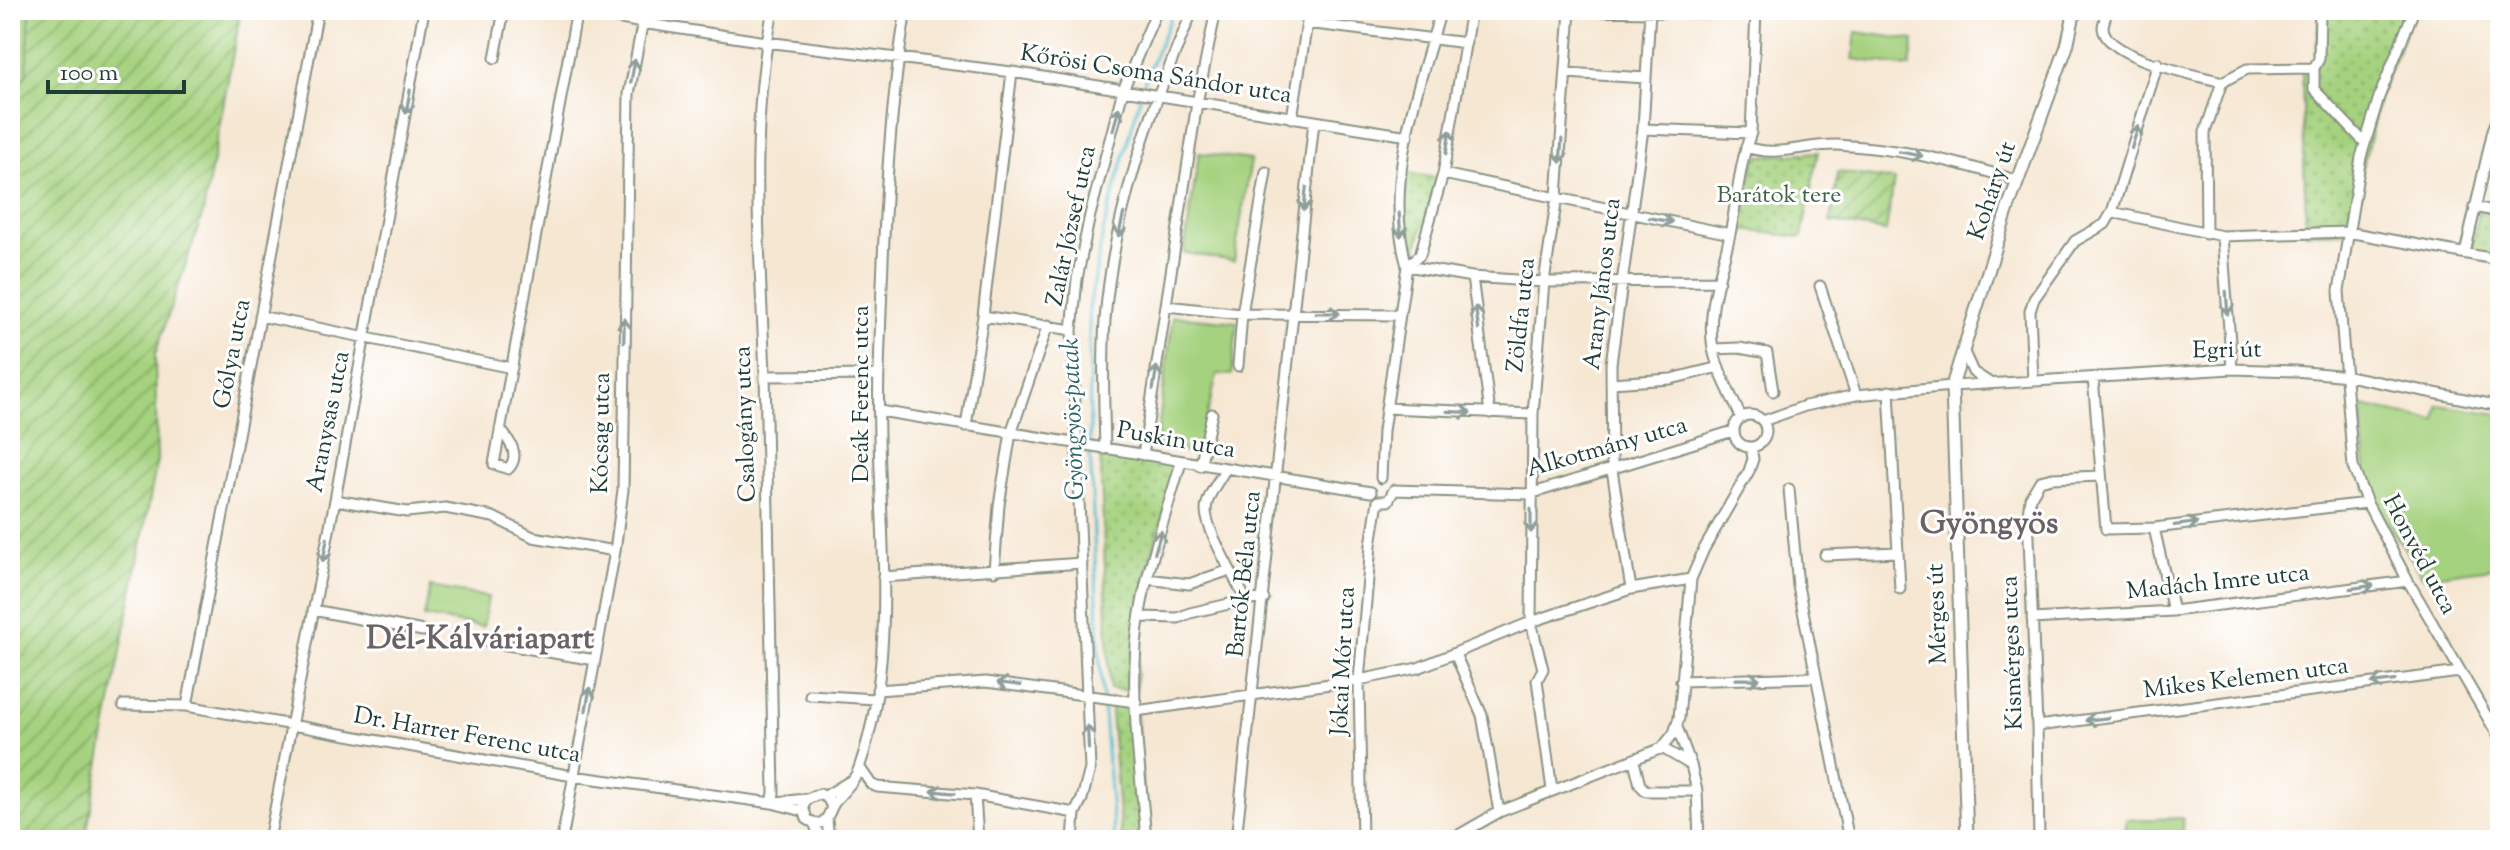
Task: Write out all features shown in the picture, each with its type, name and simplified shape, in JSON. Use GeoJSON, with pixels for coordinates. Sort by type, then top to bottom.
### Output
{"type":"FeatureCollection","features":[{"type":"Feature","properties":{"kind":"main road","name":"Koháry út"},"geometry":{"type":"LineString","coordinates":[[1952,386],[2018,181],[2067,46],[2075,10]]}},
{"type":"Feature","properties":{"kind":"main road","name":"Mérges út"},"geometry":{"type":"LineString","coordinates":[[1952,386],[1967,840]]}},
{"type":"Feature","properties":{"kind":"street","name":"Gólya utca"},"geometry":{"type":"LineString","coordinates":[[187,706],[318,10]]}},
{"type":"Feature","properties":{"kind":"street","name":"Aranysas utca"},"geometry":{"type":"LineString","coordinates":[[269,840],[335,500],[424,10]]}},
{"type":"Feature","properties":{"kind":"street"},"geometry":{"type":"LineString","coordinates":[[495,58],[504,10]]}},
{"type":"Feature","properties":{"kind":"street"},"geometry":{"type":"LineString","coordinates":[[500,429],[577,10]]}},
{"type":"Feature","properties":{"kind":"street","name":"Kőrösi Csoma Sándor utca"},"geometry":{"type":"LineString","coordinates":[[577,10],[766,42],[1012,72],[1408,136]]}},
{"type":"Feature","properties":{"kind":"street","name":"Kócsag utca"},"geometry":{"type":"LineString","coordinates":[[562,840],[615,551],[623,490],[629,94],[645,10]]}},
{"type":"Feature","properties":{"kind":"street","name":"Csalogány utca"},"geometry":{"type":"LineString","coordinates":[[772,803],[772,667],[757,158],[766,42],[773,10]]}},
{"type":"Feature","properties":{"kind":"street","name":"Deák Ferenc utca"},"geometry":{"type":"LineString","coordinates":[[858,772],[876,694],[883,631],[879,375],[891,142],[906,10]]}},
{"type":"Feature","properties":{"kind":"street","name":"Zalár József utca"},"geometry":{"type":"LineString","coordinates":[[1073,840],[1075,813],[1090,769],[1072,330],[1077,279],[1090,215],[1126,91],[1157,10]]}},
{"type":"Feature","properties":{"kind":"street"},"geometry":{"type":"LineString","coordinates":[[1103,448],[1105,320],[1115,251],[1156,96],[1193,10]]}},
{"type":"Feature","properties":{"kind":"street"},"geometry":{"type":"LineString","coordinates":[[1143,455],[1197,103],[1216,10]]}},
{"type":"Feature","properties":{"kind":"street"},"geometry":{"type":"LineString","coordinates":[[1292,118],[1309,10]]}},
{"type":"Feature","properties":{"kind":"street"},"geometry":{"type":"LineString","coordinates":[[1381,478],[1386,408],[1407,266],[1399,213],[1401,166],[1441,10]]}},
{"type":"Feature","properties":{"kind":"street"},"geometry":{"type":"LineString","coordinates":[[1407,266],[1420,255],[1443,174],[1471,10]]}},
{"type":"Feature","properties":{"kind":"street"},"geometry":{"type":"LineString","coordinates":[[1546,10],[1756,12],[1751,133],[1712,304],[1713,349],[1741,417]]}},
{"type":"Feature","properties":{"kind":"street"},"geometry":{"type":"LineString","coordinates":[[2320,10],[2319,59],[2314,68],[2314,89],[2365,143]]}},
{"type":"Feature","properties":{"kind":"street","name":"Honvéd utca"},"geometry":{"type":"LineString","coordinates":[[2414,10],[2379,97],[2365,143],[2356,177],[2339,291],[2353,467],[2367,503],[2408,581],[2500,739]]}},
{"type":"Feature","properties":{"kind":"street","name":"Zöldfa utca"},"geometry":{"type":"LineString","coordinates":[[1552,790],[1537,680],[1543,669],[1531,622],[1530,494],[1533,414],[1544,282],[1557,197],[1569,11]]}},
{"type":"Feature","properties":{"kind":"street","name":"Arany János utca"},"geometry":{"type":"LineString","coordinates":[[1631,589],[1612,470],[1611,383],[1613,331],[1633,215],[1643,129],[1650,12]]}},
{"type":"Feature","properties":{"kind":"street"},"geometry":{"type":"LineString","coordinates":[[2107,13],[2103,26],[2107,36],[2124,53],[2222,82]]}},
{"type":"Feature","properties":{"kind":"street"},"geometry":{"type":"LineString","coordinates":[[1307,23],[1466,43]]}},
{"type":"Feature","properties":{"kind":"street"},"geometry":{"type":"LineString","coordinates":[[2033,381],[2030,311],[2034,299],[2075,241],[2105,224],[2112,212],[2158,63]]}},
{"type":"Feature","properties":{"kind":"street"},"geometry":{"type":"LineString","coordinates":[[2206,234],[2205,132],[2222,82],[2247,69],[2314,68]]}},
{"type":"Feature","properties":{"kind":"street"},"geometry":{"type":"LineString","coordinates":[[966,426],[983,316],[1012,72]]}},
{"type":"Feature","properties":{"kind":"street"},"geometry":{"type":"LineString","coordinates":[[1566,73],[1646,78]]}},
{"type":"Feature","properties":{"kind":"street"},"geometry":{"type":"LineString","coordinates":[[2465,253],[2493,130],[2500,113]]}},
{"type":"Feature","properties":{"kind":"street","name":"Bartók Béla utca"},"geometry":{"type":"LineString","coordinates":[[1236,840],[1314,121]]}},
{"type":"Feature","properties":{"kind":"street"},"geometry":{"type":"LineString","coordinates":[[1643,129],[1751,133]]}},
{"type":"Feature","properties":{"kind":"street"},"geometry":{"type":"LineString","coordinates":[[1746,147],[1784,152],[1833,145],[1910,152],[2018,181]]}},
{"type":"Feature","properties":{"kind":"street"},"geometry":{"type":"LineString","coordinates":[[1238,366],[1242,314],[1266,172]]}},
{"type":"Feature","properties":{"kind":"street"},"geometry":{"type":"LineString","coordinates":[[1443,174],[1730,234]]}},
{"type":"Feature","properties":{"kind":"street"},"geometry":{"type":"LineString","coordinates":[[2474,207],[2500,212]]}},
{"type":"Feature","properties":{"kind":"street"},"geometry":{"type":"LineString","coordinates":[[2112,212],[2222,236],[2348,232],[2500,260]]}},
{"type":"Feature","properties":{"kind":"street"},"geometry":{"type":"LineString","coordinates":[[2222,236],[2232,369]]}},
{"type":"Feature","properties":{"kind":"street"},"geometry":{"type":"LineString","coordinates":[[1407,266],[1472,277],[1544,282],[1719,281]]}},
{"type":"Feature","properties":{"kind":"street"},"geometry":{"type":"LineString","coordinates":[[1472,277],[1490,413]]}},
{"type":"Feature","properties":{"kind":"street"},"geometry":{"type":"LineString","coordinates":[[1820,286],[1856,395]]}},
{"type":"Feature","properties":{"kind":"street"},"geometry":{"type":"LineString","coordinates":[[1166,306],[1242,314],[1399,315]]}},
{"type":"Feature","properties":{"kind":"street"},"geometry":{"type":"LineString","coordinates":[[260,316],[512,368]]}},
{"type":"Feature","properties":{"kind":"street"},"geometry":{"type":"LineString","coordinates":[[983,316],[1072,330]]}},
{"type":"Feature","properties":{"kind":"street"},"geometry":{"type":"LineString","coordinates":[[994,571],[999,505],[1011,433],[1048,325]]}},
{"type":"Feature","properties":{"kind":"street"},"geometry":{"type":"LineString","coordinates":[[1713,349],[1739,348],[1767,353],[1773,391]]}},
{"type":"Feature","properties":{"kind":"street"},"geometry":{"type":"LineString","coordinates":[[1963,350],[1973,372],[1993,384]]}},
{"type":"Feature","properties":{"kind":"street"},"geometry":{"type":"LineString","coordinates":[[1611,383],[1671,379],[1719,367]]}},
{"type":"Feature","properties":{"kind":"street","name":"Egri út"},"geometry":{"type":"LineString","coordinates":[[1952,386],[2232,369],[2295,371],[2348,376],[2500,406]]}},
{"type":"Feature","properties":{"kind":"street"},"geometry":{"type":"LineString","coordinates":[[765,376],[879,375]]}},
{"type":"Feature","properties":{"kind":"street"},"geometry":{"type":"LineString","coordinates":[[2093,378],[2106,529],[2154,528],[2367,503]]}},
{"type":"Feature","properties":{"kind":"street"},"geometry":{"type":"LineString","coordinates":[[1763,421],[1805,406],[1856,395],[1952,386]]}},
{"type":"Feature","properties":{"kind":"street"},"geometry":{"type":"LineString","coordinates":[[1889,391],[1900,589]]}},
{"type":"Feature","properties":{"kind":"street"},"geometry":{"type":"LineString","coordinates":[[1386,408],[1533,414]]}},
{"type":"Feature","properties":{"kind":"street","name":"Puskin utca"},"geometry":{"type":"LineString","coordinates":[[880,411],[1371,492]]}},
{"type":"Feature","properties":{"kind":"street"},"geometry":{"type":"LineString","coordinates":[[1200,466],[1212,414]]}},
{"type":"Feature","properties":{"kind":"street"},"geometry":{"type":"LineString","coordinates":[[1757,416],[1763,421],[1765,436],[1760,444],[1751,447],[1736,440],[1733,431],[1741,417],[1757,416]]}},
{"type":"Feature","properties":{"kind":"street","name":"Alkotmány utca"},"geometry":{"type":"LineString","coordinates":[[1394,490],[1530,494],[1733,431]]}},
{"type":"Feature","properties":{"kind":"street"},"geometry":{"type":"LineString","coordinates":[[1699,840],[1697,791],[1677,727],[1691,579],[1704,549],[1749,471],[1753,459],[1751,447]]}},
{"type":"Feature","properties":{"kind":"street"},"geometry":{"type":"LineString","coordinates":[[1146,840],[1136,706],[1136,645],[1147,579],[1181,462]]}},
{"type":"Feature","properties":{"kind":"street"},"geometry":{"type":"LineString","coordinates":[[1225,470],[1208,499],[1206,512],[1246,600]]}},
{"type":"Feature","properties":{"kind":"street","name":"Kismérges utca"},"geometry":{"type":"LineString","coordinates":[[2039,840],[2028,515],[2030,498],[2040,481],[2101,476]]}},
{"type":"Feature","properties":{"kind":"street"},"geometry":{"type":"LineString","coordinates":[[1381,478],[1390,481],[1394,490],[1388,501],[1378,501],[1371,492],[1373,482],[1381,478]]}},
{"type":"Feature","properties":{"kind":"street"},"geometry":{"type":"LineString","coordinates":[[1789,489],[1798,586],[1815,677],[1841,787],[1849,840]]}},
{"type":"Feature","properties":{"kind":"street"},"geometry":{"type":"LineString","coordinates":[[335,500],[407,512],[445,508],[493,517],[533,537],[615,551]]}},
{"type":"Feature","properties":{"kind":"street","name":"Jókai Mór utca"},"geometry":{"type":"LineString","coordinates":[[1360,840],[1359,680],[1378,501]]}},
{"type":"Feature","properties":{"kind":"street"},"geometry":{"type":"LineString","coordinates":[[2154,528],[2173,611]]}},
{"type":"Feature","properties":{"kind":"street"},"geometry":{"type":"LineString","coordinates":[[1825,555],[1898,552]]}},
{"type":"Feature","properties":{"kind":"street"},"geometry":{"type":"LineString","coordinates":[[883,577],[1082,563]]}},
{"type":"Feature","properties":{"kind":"street"},"geometry":{"type":"LineString","coordinates":[[1147,579],[1189,584],[1230,570]]}},
{"type":"Feature","properties":{"kind":"street"},"geometry":{"type":"LineString","coordinates":[[810,695],[876,694],[986,682],[1116,698],[1136,706],[1359,680],[1418,668],[1531,622],[1631,589],[1691,579]]}},
{"type":"Feature","properties":{"kind":"street","name":"Madách Imre utca"},"geometry":{"type":"LineString","coordinates":[[2032,619],[2173,611],[2408,581]]}},
{"type":"Feature","properties":{"kind":"street"},"geometry":{"type":"LineString","coordinates":[[1140,617],[1178,618],[1246,600],[1264,599]]}},
{"type":"Feature","properties":{"kind":"street"},"geometry":{"type":"LineString","coordinates":[[313,610],[423,631]]}},
{"type":"Feature","properties":{"kind":"street"},"geometry":{"type":"LineString","coordinates":[[489,642],[595,660]]}},
{"type":"Feature","properties":{"kind":"street"},"geometry":{"type":"LineString","coordinates":[[1455,654],[1482,715],[1499,812]]}},
{"type":"Feature","properties":{"kind":"street","name":"Mikes Kelemen utca"},"geometry":{"type":"LineString","coordinates":[[2037,726],[2460,672]]}},
{"type":"Feature","properties":{"kind":"street"},"geometry":{"type":"LineString","coordinates":[[1681,681],[1815,677]]}},
{"type":"Feature","properties":{"kind":"street","name":"Dr. Harrer Ferenc utca"},"geometry":{"type":"LineString","coordinates":[[123,705],[187,706],[573,776],[772,803],[803,811]]}},
{"type":"Feature","properties":{"kind":"street"},"geometry":{"type":"LineString","coordinates":[[1454,839],[1499,812],[1662,748],[1677,727]]}},
{"type":"Feature","properties":{"kind":"street"},"geometry":{"type":"LineString","coordinates":[[1662,748],[1691,765]]}},
{"type":"Feature","properties":{"kind":"street"},"geometry":{"type":"LineString","coordinates":[[1634,761],[1640,785],[1646,791],[1697,791]]}},
{"type":"Feature","properties":{"kind":"street"},"geometry":{"type":"LineString","coordinates":[[772,803],[807,799],[815,794],[825,796],[842,788],[858,772]]}},
{"type":"Feature","properties":{"kind":"street"},"geometry":{"type":"LineString","coordinates":[[858,772],[877,787],[975,795],[1075,813]]}},
{"type":"Feature","properties":{"kind":"street"},"geometry":{"type":"LineString","coordinates":[[829,840],[827,820],[832,807],[858,772]]}},
{"type":"Feature","properties":{"kind":"street"},"geometry":{"type":"LineString","coordinates":[[975,795],[978,840]]}},
{"type":"Feature","properties":{"kind":"street"},"geometry":{"type":"LineString","coordinates":[[825,796],[832,807]]}},
{"type":"Feature","properties":{"kind":"street"},"geometry":{"type":"LineString","coordinates":[[807,799],[803,811],[807,819],[814,823],[821,840]]}},
{"type":"Feature","properties":{"kind":"street"},"geometry":{"type":"LineString","coordinates":[[814,823],[827,820]]}},
{"type":"Feature","properties":{"kind":"green space"},"geometry":{"type":"Polygon","coordinates":[[[10,10],[30,10],[27,73],[10,101],[10,10]]]}},
{"type":"Feature","properties":{"kind":"green space"},"geometry":{"type":"Polygon","coordinates":[[[30,10],[241,10],[203,213],[155,355],[157,461],[85,840],[10,840],[10,101],[27,73],[30,10]]]}},
{"type":"Feature","properties":{"kind":"green space"},"geometry":{"type":"Polygon","coordinates":[[[2320,10],[2414,10],[2379,97],[2348,232],[2306,233],[2302,69],[2314,67],[2320,10]]]}},
{"type":"Feature","properties":{"kind":"green space"},"geometry":{"type":"Polygon","coordinates":[[[1856,32],[1914,40],[1910,67],[1853,59],[1856,32]]]}},
{"type":"Feature","properties":{"kind":"green space","name":"Barátok tere"},"geometry":{"type":"Polygon","coordinates":[[[1818,152],[1802,237],[1741,230],[1754,162],[1760,156],[1818,152]]]}},
{"type":"Feature","properties":{"kind":"green space"},"geometry":{"type":"Polygon","coordinates":[[[1199,153],[1251,160],[1234,261],[1184,253],[1199,153]]]}},
{"type":"Feature","properties":{"kind":"green space"},"geometry":{"type":"Polygon","coordinates":[[[1838,172],[1894,180],[1886,231],[1830,222],[1838,172]]]}},
{"type":"Feature","properties":{"kind":"green space"},"geometry":{"type":"Polygon","coordinates":[[[1405,173],[1437,178],[1415,254],[1407,252],[1405,173]]]}},
{"type":"Feature","properties":{"kind":"green space"},"geometry":{"type":"Polygon","coordinates":[[[2479,212],[2500,216],[2500,256],[2471,250],[2479,212]]]}},
{"type":"Feature","properties":{"kind":"green space"},"geometry":{"type":"Polygon","coordinates":[[[1173,316],[1237,322],[1232,375],[1217,374],[1198,454],[1156,447],[1173,316]]]}},
{"type":"Feature","properties":{"kind":"green space"},"geometry":{"type":"Polygon","coordinates":[[[2439,405],[2500,414],[2500,567],[2423,577],[2366,489],[2362,406],[2436,421],[2439,405]]]}},
{"type":"Feature","properties":{"kind":"green space"},"geometry":{"type":"Polygon","coordinates":[[[1100,450],[1177,465],[1146,575],[1135,691],[1110,689],[1100,450]]]}},
{"type":"Feature","properties":{"kind":"green space"},"geometry":{"type":"Polygon","coordinates":[[[430,587],[488,597],[483,627],[424,617],[430,587]]]}},
{"type":"Feature","properties":{"kind":"green space"},"geometry":{"type":"Polygon","coordinates":[[[1110,698],[1136,706],[1146,840],[1121,840],[1110,698]]]}},
{"type":"Feature","properties":{"kind":"green space"},"geometry":{"type":"Polygon","coordinates":[[[2183,818],[2183,840],[2126,840],[2126,820],[2183,818]]]}},
{"type":"Feature","properties":{"kind":"waterway","name":"Gyöngyös-patak"},"geometry":{"type":"LineString","coordinates":[[1090,441],[1089,309],[1103,232],[1146,76],[1174,10]]}},
{"type":"Feature","properties":{"kind":"waterway","name":"Gyöngyös-patak"},"geometry":{"type":"LineString","coordinates":[[1090,449],[1100,663],[1114,840]]}},
{"type":"Feature","properties":{"kind":"district","name":"Gyöngyös"},"geometry":{"type":"Point","coordinates":[1989,525]}},
{"type":"Feature","properties":{"kind":"district","name":"Dél-Kálváriapart"},"geometry":{"type":"Point","coordinates":[480,640]}}]}
